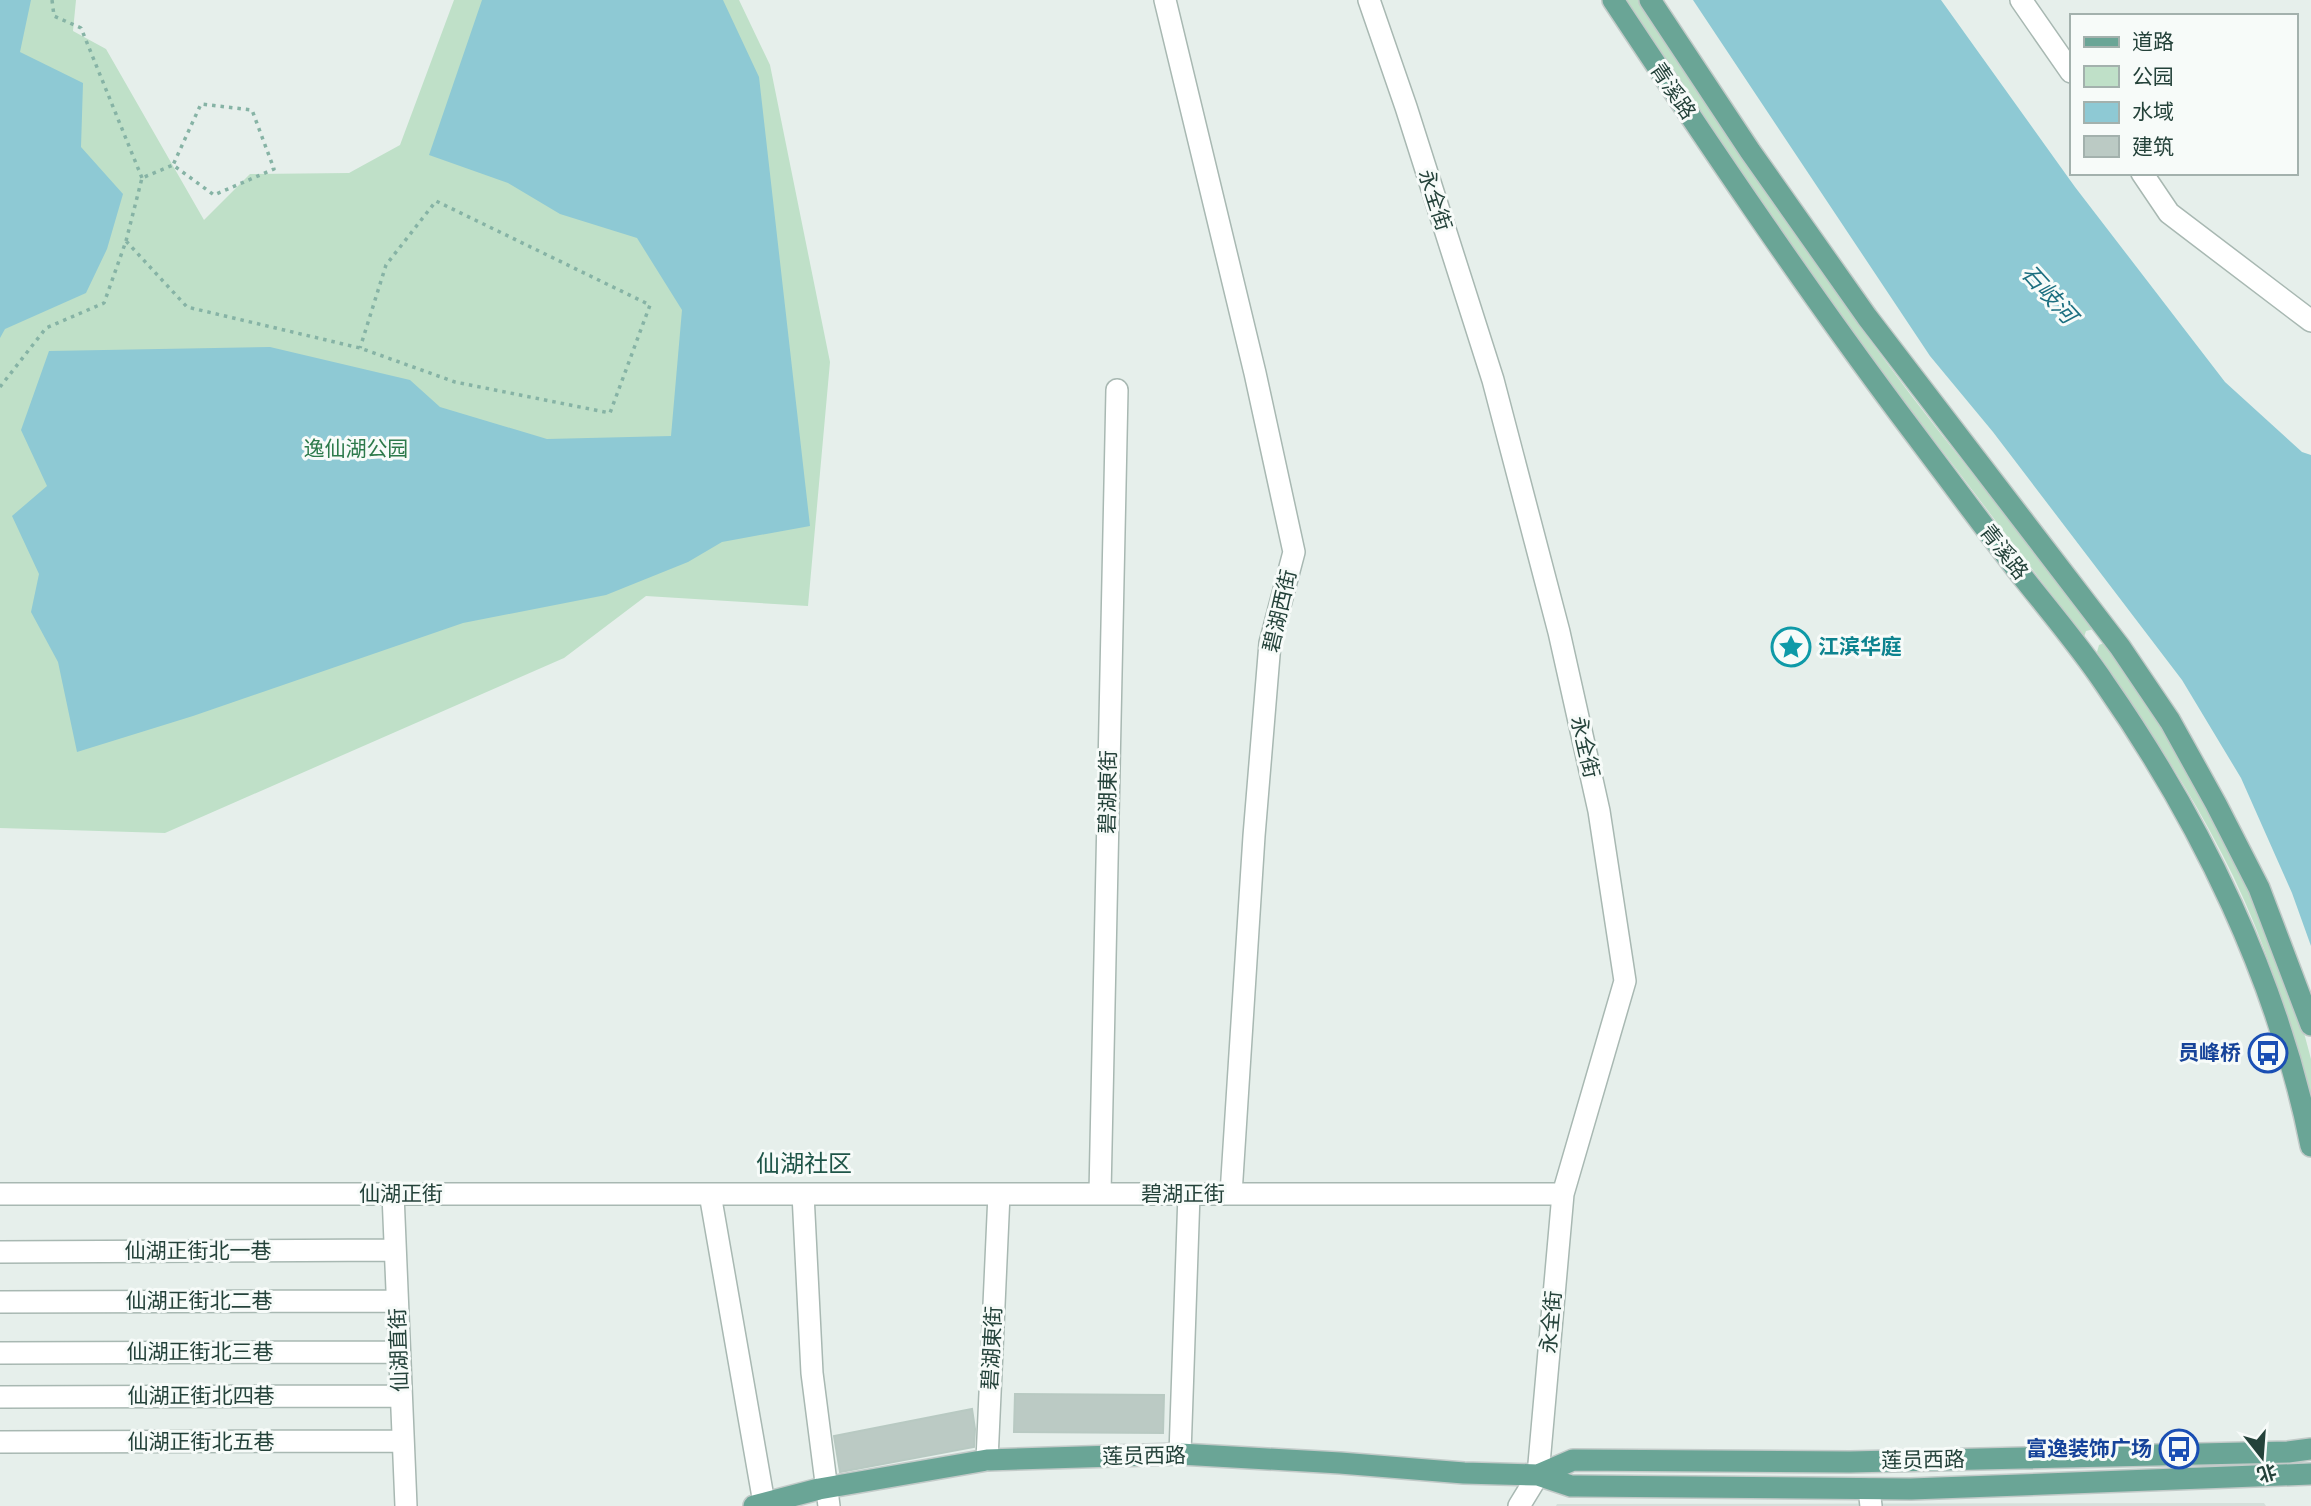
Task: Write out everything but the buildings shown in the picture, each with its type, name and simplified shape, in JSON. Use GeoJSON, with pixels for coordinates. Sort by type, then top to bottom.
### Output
{"type":"FeatureCollection","features":[{"type":"Feature","properties":{"kind":"main road","name":"青溪路"},"geometry":{"type":"LineString","coordinates":[[1613,0],[1830,321],[2104,682],[2158,764],[2206,849],[2246,935],[2302,1101],[2311,1146]]}},
{"type":"Feature","properties":{"kind":"main road","name":"青溪路"},"geometry":{"type":"LineString","coordinates":[[1650,0],[1750,150],[1867,317],[2120,648],[2170,721],[2259,888],[2311,1025]]}},
{"type":"Feature","properties":{"kind":"main road","name":"莲员西路"},"geometry":{"type":"LineString","coordinates":[[1538,1475],[1573,1460],[1850,1462],[2288,1452],[2311,1449]]}},
{"type":"Feature","properties":{"kind":"main road","name":"莲员西路"},"geometry":{"type":"LineString","coordinates":[[759,1505],[829,1497],[987,1460],[1180,1454],[1340,1462],[1464,1473],[1538,1475],[1571,1486],[1870,1498],[2311,1474]]}},
{"type":"Feature","properties":{"kind":"street","name":"碧湖西街"},"geometry":{"type":"LineString","coordinates":[[1165,0],[1255,373],[1294,552],[1270,643],[1254,836],[1231,1194]]}},
{"type":"Feature","properties":{"kind":"street","name":"永全街"},"geometry":{"type":"LineString","coordinates":[[1369,0],[1493,380],[1559,632],[1600,811],[1625,981],[1563,1194],[1538,1475],[1525,1502]]}},
{"type":"Feature","properties":{"kind":"street"},"geometry":{"type":"LineString","coordinates":[[2021,0],[2070,71]]}},
{"type":"Feature","properties":{"kind":"street"},"geometry":{"type":"LineString","coordinates":[[2143,175],[2169,213],[2311,321]]}},
{"type":"Feature","properties":{"kind":"street","name":"碧湖東街"},"geometry":{"type":"LineString","coordinates":[[1100,1194],[1117,390]]}},
{"type":"Feature","properties":{"kind":"street","name":"仙湖正街"},"geometry":{"type":"LineString","coordinates":[[0,1194],[803,1194]]}},
{"type":"Feature","properties":{"kind":"street","name":"仙湖直街"},"geometry":{"type":"LineString","coordinates":[[393,1194],[405,1506]]}},
{"type":"Feature","properties":{"kind":"street"},"geometry":{"type":"LineString","coordinates":[[710,1194],[759,1505]]}},
{"type":"Feature","properties":{"kind":"street","name":"碧湖正街"},"geometry":{"type":"LineString","coordinates":[[803,1194],[1563,1194]]}},
{"type":"Feature","properties":{"kind":"street"},"geometry":{"type":"LineString","coordinates":[[803,1194],[812,1373],[829,1497]]}},
{"type":"Feature","properties":{"kind":"street","name":"碧湖東街"},"geometry":{"type":"LineString","coordinates":[[987,1460],[999,1194]]}},
{"type":"Feature","properties":{"kind":"street"},"geometry":{"type":"LineString","coordinates":[[1180,1454],[1189,1194]]}},
{"type":"Feature","properties":{"kind":"street","name":"仙湖正街北一巷"},"geometry":{"type":"LineString","coordinates":[[0,1252],[395,1250]]}},
{"type":"Feature","properties":{"kind":"street","name":"仙湖正街北二巷"},"geometry":{"type":"LineString","coordinates":[[0,1302],[397,1301]]}},
{"type":"Feature","properties":{"kind":"street","name":"仙湖正街北三巷"},"geometry":{"type":"LineString","coordinates":[[0,1353],[399,1352]]}},
{"type":"Feature","properties":{"kind":"street","name":"仙湖正街北四巷"},"geometry":{"type":"LineString","coordinates":[[0,1397],[401,1396]]}},
{"type":"Feature","properties":{"kind":"street","name":"仙湖正街北五巷"},"geometry":{"type":"LineString","coordinates":[[0,1443],[403,1441]]}},
{"type":"Feature","properties":{"kind":"path"},"geometry":{"type":"LineString","coordinates":[[0,387],[46,328],[104,303],[126,241],[142,178],[81,28],[54,16],[52,0]]}},
{"type":"Feature","properties":{"kind":"path"},"geometry":{"type":"LineString","coordinates":[[142,178],[173,165],[201,104],[252,110],[274,169],[214,195],[173,165]]}},
{"type":"Feature","properties":{"kind":"path"},"geometry":{"type":"LineString","coordinates":[[126,241],[187,307],[360,348],[455,382],[610,413],[650,305],[436,201],[386,265],[360,348]]}},
{"type":"Feature","properties":{"kind":"shaded area","name":"富逸装饰广场"},"geometry":{"type":"Polygon","coordinates":[[[2264,1503],[2266,1506],[1556,1506],[1557,1504],[2264,1503]]]}},
{"type":"Feature","properties":{"kind":"green space","name":"逸仙湖公园"},"geometry":{"type":"Polygon","coordinates":[[[0,0],[76,0],[73,31],[106,49],[204,220],[250,174],[349,173],[400,145],[454,0],[739,0],[770,65],[830,362],[808,606],[646,596],[564,658],[165,833],[0,828],[0,0]]]}},
{"type":"Feature","properties":{"kind":"green space"},"geometry":{"type":"Polygon","coordinates":[[[1625,0],[1641,0],[1789,224],[1881,355],[2098,628],[2086,631],[2084,637],[1877,365],[1795,250],[1625,0]]]}},
{"type":"Feature","properties":{"kind":"green space"},"geometry":{"type":"Polygon","coordinates":[[[2104,643],[2157,715],[2240,866],[2300,1018],[2311,1059],[2311,1097],[2277,985],[2248,909],[2190,796],[2097,652],[2099,645],[2104,643]]]}},
{"type":"Feature","properties":{"kind":"water"},"geometry":{"type":"Polygon","coordinates":[[[0,0],[31,0],[20,52],[83,83],[81,147],[123,194],[107,249],[86,293],[5,329],[0,338],[0,0]]]}},
{"type":"Feature","properties":{"kind":"water"},"geometry":{"type":"Polygon","coordinates":[[[482,0],[723,0],[759,77],[810,526],[722,542],[688,562],[606,595],[463,623],[193,716],[77,752],[58,662],[31,612],[39,574],[12,516],[47,486],[21,430],[49,351],[270,347],[410,380],[440,407],[547,439],[671,436],[682,310],[637,238],[560,214],[508,183],[429,155],[482,0]]]}},
{"type":"Feature","properties":{"kind":"water","name":"石岐河"},"geometry":{"type":"Polygon","coordinates":[[[1693,0],[1941,0],[2075,187],[2225,382],[2302,452],[2311,455],[2311,946],[2292,893],[2241,778],[2182,680],[1993,432],[1930,356],[1693,0]]]}},
{"type":"Feature","properties":{"kind":"place","name":"江滨华庭"},"geometry":{"type":"Point","coordinates":[1791,647]}},
{"type":"Feature","properties":{"kind":"place","name":"员峰桥"},"geometry":{"type":"Point","coordinates":[2268,1053]}},
{"type":"Feature","properties":{"kind":"place","name":"富逸装饰广场"},"geometry":{"type":"Point","coordinates":[2179,1449]}},
{"type":"Feature","properties":{"kind":"district","name":"仙湖社区"},"geometry":{"type":"Point","coordinates":[804,1164]}}]}
